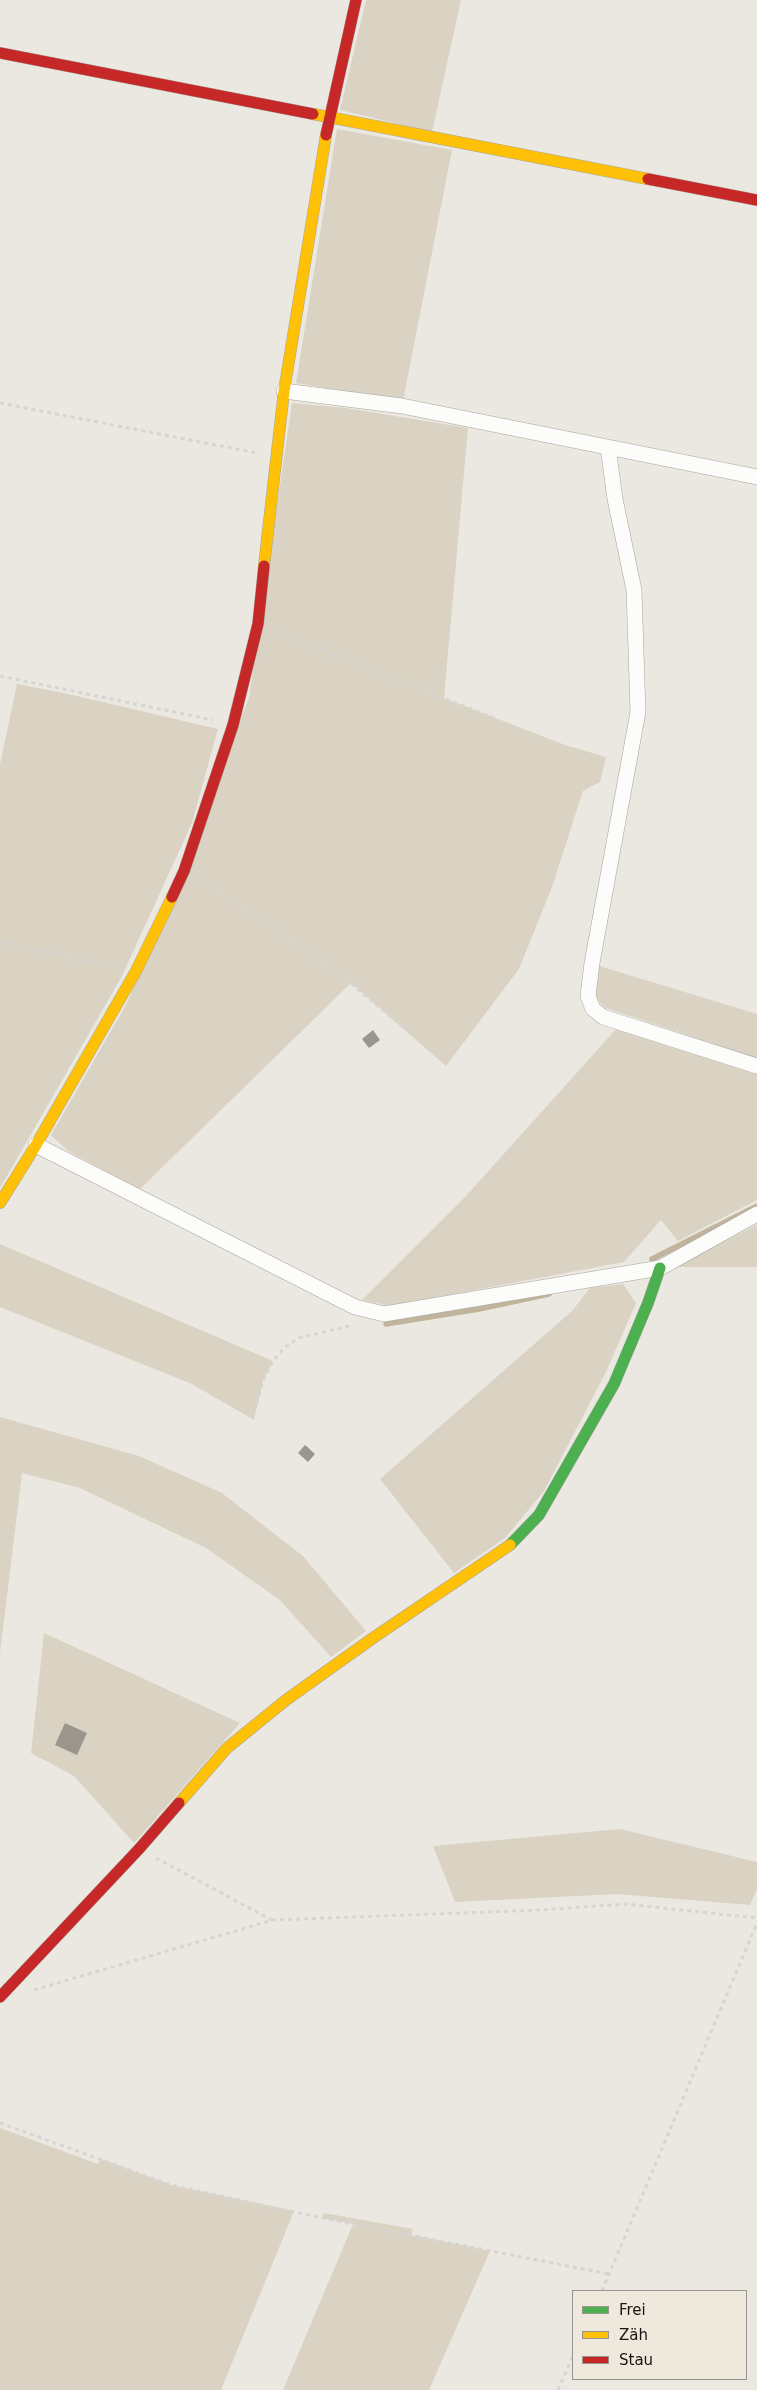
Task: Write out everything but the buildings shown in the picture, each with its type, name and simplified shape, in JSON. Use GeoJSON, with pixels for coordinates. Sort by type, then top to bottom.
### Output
{"type":"FeatureCollection","features":[{"type":"Feature","properties":{"kind":"street"},"geometry":{"type":"LineString","coordinates":[[0,1203],[36,1145],[136,971],[184,871],[233,724],[258,624],[284,391],[329,118],[356,0]]}},
{"type":"Feature","properties":{"kind":"street"},"geometry":{"type":"LineString","coordinates":[[0,53],[757,200]]}},
{"type":"Feature","properties":{"kind":"street"},"geometry":{"type":"LineString","coordinates":[[284,391],[402,406],[757,478]]}},
{"type":"Feature","properties":{"kind":"street"},"geometry":{"type":"LineString","coordinates":[[608,447],[634,590],[638,712],[592,963],[588,996],[593,1009],[603,1016],[757,1066]]}},
{"type":"Feature","properties":{"kind":"street"},"geometry":{"type":"LineString","coordinates":[[36,1145],[355,1307],[384,1314],[660,1268],[757,1214]]}},
{"type":"Feature","properties":{"kind":"street"},"geometry":{"type":"LineString","coordinates":[[0,1997],[139,1849],[226,1748],[286,1700],[372,1638],[506,1550],[538,1515],[614,1384],[648,1303],[660,1268]]}},
{"type":"Feature","properties":{"kind":"path"},"geometry":{"type":"LineString","coordinates":[[0,403],[276,456]]}},
{"type":"Feature","properties":{"kind":"path"},"geometry":{"type":"LineString","coordinates":[[266,627],[494,718]]}},
{"type":"Feature","properties":{"kind":"path"},"geometry":{"type":"LineString","coordinates":[[0,676],[233,724]]}},
{"type":"Feature","properties":{"kind":"path"},"geometry":{"type":"LineString","coordinates":[[193,875],[335,970],[410,1033]]}},
{"type":"Feature","properties":{"kind":"path"},"geometry":{"type":"LineString","coordinates":[[0,942],[136,971]]}},
{"type":"Feature","properties":{"kind":"path"},"geometry":{"type":"LineString","coordinates":[[256,1403],[263,1380],[273,1361],[285,1347],[299,1338],[328,1329],[371,1322],[384,1314]]}},
{"type":"Feature","properties":{"kind":"path"},"geometry":{"type":"LineString","coordinates":[[139,1849],[273,1920]]}},
{"type":"Feature","properties":{"kind":"path"},"geometry":{"type":"LineString","coordinates":[[27,1992],[273,1920],[541,1910],[624,1904],[757,1918]]}},
{"type":"Feature","properties":{"kind":"path"},"geometry":{"type":"LineString","coordinates":[[602,2290],[757,1923]]}},
{"type":"Feature","properties":{"kind":"path"},"geometry":{"type":"LineString","coordinates":[[0,2123],[171,2185],[322,2218],[609,2274]]}},
{"type":"Feature","properties":{"kind":"path"},"geometry":{"type":"LineString","coordinates":[[558,2390],[572,2358]]}},
{"type":"Feature","properties":{"kind":"shaded area"},"geometry":{"type":"Polygon","coordinates":[[[366,0],[461,0],[432,132],[340,110],[366,0]]]}},
{"type":"Feature","properties":{"kind":"shaded area"},"geometry":{"type":"Polygon","coordinates":[[[337,129],[452,150],[403,401],[296,383],[337,129]]]}},
{"type":"Feature","properties":{"kind":"shaded area"},"geometry":{"type":"Polygon","coordinates":[[[292,403],[346,408],[468,428],[444,698],[565,745],[606,757],[600,782],[583,791],[552,887],[519,969],[446,1066],[351,983],[140,1189],[68,1151],[51,1135],[127,1003],[249,698],[292,403]]]}},
{"type":"Feature","properties":{"kind":"shaded area"},"geometry":{"type":"Polygon","coordinates":[[[17,684],[218,729],[192,823],[121,978],[0,1188],[0,764],[17,684]]]}},
{"type":"Feature","properties":{"kind":"shaded area"},"geometry":{"type":"Polygon","coordinates":[[[596,965],[757,1014],[757,1058],[606,1008],[594,997],[596,965]]]}},
{"type":"Feature","properties":{"kind":"shaded area"},"geometry":{"type":"Polygon","coordinates":[[[618,1027],[757,1071],[757,1200],[678,1241],[661,1220],[624,1262],[390,1306],[362,1300],[466,1196],[618,1027]]]}},
{"type":"Feature","properties":{"kind":"shaded area"},"geometry":{"type":"Polygon","coordinates":[[[757,1225],[757,1267],[673,1267],[757,1225]]]}},
{"type":"Feature","properties":{"kind":"shaded area"},"geometry":{"type":"Polygon","coordinates":[[[0,1244],[273,1361],[263,1380],[254,1420],[192,1384],[0,1307],[0,1244]]]}},
{"type":"Feature","properties":{"kind":"shaded area"},"geometry":{"type":"Polygon","coordinates":[[[623,1284],[636,1303],[606,1372],[544,1491],[505,1538],[454,1573],[380,1479],[572,1311],[590,1288],[623,1284]]]}},
{"type":"Feature","properties":{"kind":"shaded area"},"geometry":{"type":"Polygon","coordinates":[[[0,1417],[139,1456],[222,1493],[303,1556],[366,1631],[331,1657],[280,1600],[206,1548],[80,1488],[22,1473],[0,1653],[0,1417]]]}},
{"type":"Feature","properties":{"kind":"shaded area"},"geometry":{"type":"Polygon","coordinates":[[[44,1633],[240,1723],[134,1843],[74,1776],[31,1753],[44,1633]]]}},
{"type":"Feature","properties":{"kind":"shaded area"},"geometry":{"type":"Polygon","coordinates":[[[620,1829],[757,1862],[757,1889],[750,1905],[617,1894],[455,1902],[433,1846],[620,1829]]]}},
{"type":"Feature","properties":{"kind":"shaded area"},"geometry":{"type":"Polygon","coordinates":[[[0,2128],[98,2164],[101,2159],[171,2185],[294,2211],[221,2390],[0,2390],[0,2128]]]}},
{"type":"Feature","properties":{"kind":"shaded area"},"geometry":{"type":"Polygon","coordinates":[[[324,2213],[413,2229],[411,2235],[490,2251],[429,2390],[283,2390],[353,2224],[322,2218],[324,2213]]]}},
{"type":"Feature","properties":{"kind":"waterway"},"geometry":{"type":"LineString","coordinates":[[652,1259],[757,1206]]}},
{"type":"Feature","properties":{"kind":"waterway"},"geometry":{"type":"LineString","coordinates":[[386,1324],[479,1309],[549,1294]]}},
{"type":"Feature","properties":{"kind":"traffic: fast"},"geometry":{"type":"LineString","coordinates":[[510,1545],[539,1515],[614,1384],[648,1303],[660,1268]]}},
{"type":"Feature","properties":{"kind":"traffic: slow"},"geometry":{"type":"LineString","coordinates":[[313,114],[648,179]]}},
{"type":"Feature","properties":{"kind":"traffic: slow"},"geometry":{"type":"LineString","coordinates":[[264,566],[284,391],[326,135]]}},
{"type":"Feature","properties":{"kind":"traffic: slow"},"geometry":{"type":"LineString","coordinates":[[0,1203],[36,1145],[136,971],[172,897]]}},
{"type":"Feature","properties":{"kind":"traffic: slow"},"geometry":{"type":"LineString","coordinates":[[179,1803],[227,1748],[286,1700],[510,1545]]}},
{"type":"Feature","properties":{"kind":"traffic: jam"},"geometry":{"type":"LineString","coordinates":[[326,135],[356,0]]}},
{"type":"Feature","properties":{"kind":"traffic: jam"},"geometry":{"type":"LineString","coordinates":[[0,53],[313,114]]}},
{"type":"Feature","properties":{"kind":"traffic: jam"},"geometry":{"type":"LineString","coordinates":[[648,179],[757,200]]}},
{"type":"Feature","properties":{"kind":"traffic: jam"},"geometry":{"type":"LineString","coordinates":[[172,897],[184,871],[233,725],[258,624],[264,566]]}},
{"type":"Feature","properties":{"kind":"traffic: jam"},"geometry":{"type":"LineString","coordinates":[[0,1997],[139,1849],[179,1803]]}}]}
